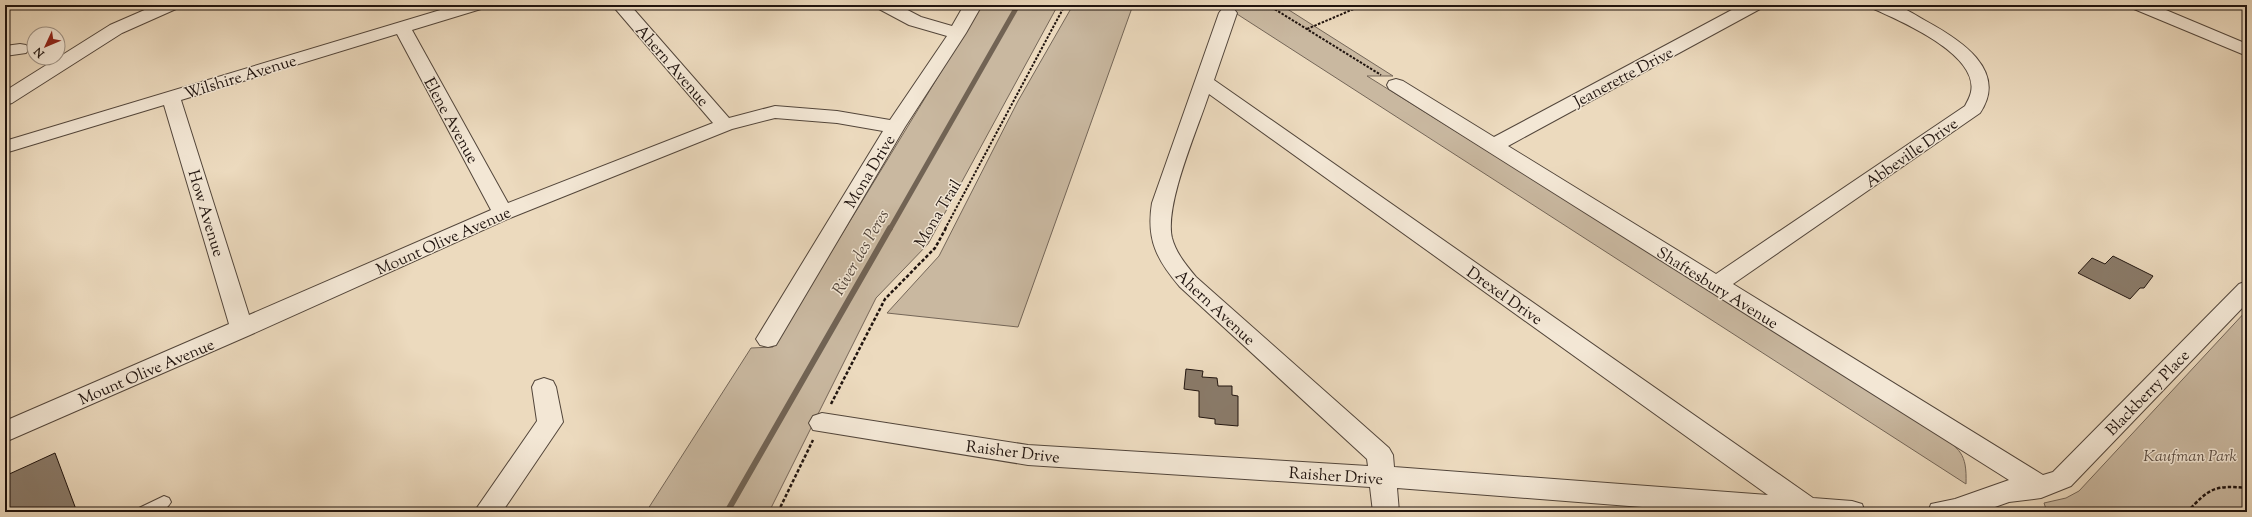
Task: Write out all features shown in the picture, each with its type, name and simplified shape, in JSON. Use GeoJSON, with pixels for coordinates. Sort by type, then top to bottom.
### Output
{"type":"FeatureCollection","features":[{"type":"Feature","properties":{"kind":"street"},"geometry":{"type":"LineString","coordinates":[[5,99],[116,29],[170,5]]}},
{"type":"Feature","properties":{"kind":"street","name":"Wilshire Avenue"},"geometry":{"type":"LineString","coordinates":[[5,147],[474,5]]}},
{"type":"Feature","properties":{"kind":"street","name":"Ahern Avenue"},"geometry":{"type":"LineString","coordinates":[[621,5],[725,125]]}},
{"type":"Feature","properties":{"kind":"street"},"geometry":{"type":"LineString","coordinates":[[885,5],[915,21],[958,33]]}},
{"type":"Feature","properties":{"kind":"street","name":"Mona Drive"},"geometry":{"type":"LineString","coordinates":[[768,339],[895,127],[958,33],[973,5]]}},
{"type":"Feature","properties":{"kind":"street","name":"Jeanerette Drive"},"geometry":{"type":"LineString","coordinates":[[1493,146],[1754,5]]}},
{"type":"Feature","properties":{"kind":"street","name":"Abbeville Drive"},"geometry":{"type":"LineString","coordinates":[[1716,286],[1973,109],[1980,99],[1980,78],[1975,68],[1955,46],[1880,5]]}},
{"type":"Feature","properties":{"kind":"street"},"geometry":{"type":"LineString","coordinates":[[2140,5],[2247,51]]}},
{"type":"Feature","properties":{"kind":"street","name":"Ahern Avenue"},"geometry":{"type":"LineString","coordinates":[[1228,13],[1162,203],[1159,218],[1161,241],[1172,264],[1188,282],[1380,455],[1384,478],[1386,512]]}},
{"type":"Feature","properties":{"kind":"street","name":"Elene Avenue"},"geometry":{"type":"LineString","coordinates":[[402,27],[503,213]]}},
{"type":"Feature","properties":{"kind":"street","name":"Drexel Drive"},"geometry":{"type":"LineString","coordinates":[[1204,81],[1807,508]]}},
{"type":"Feature","properties":{"kind":"street","name":"Shaftesbury Avenue"},"geometry":{"type":"LineString","coordinates":[[1396,85],[1716,286],[2041,487]]}},
{"type":"Feature","properties":{"kind":"street","name":"How Avenue"},"geometry":{"type":"LineString","coordinates":[[171,97],[242,329]]}},
{"type":"Feature","properties":{"kind":"street","name":"Mount Olive Avenue"},"geometry":{"type":"LineString","coordinates":[[5,432],[503,213],[725,125],[775,112],[838,117],[895,127]]}},
{"type":"Feature","properties":{"kind":"street","name":"Blackberry Place"},"geometry":{"type":"LineString","coordinates":[[2041,487],[2062,479],[2247,289]]}},
{"type":"Feature","properties":{"kind":"street"},"geometry":{"type":"LineString","coordinates":[[487,512],[550,422],[544,387]]}},
{"type":"Feature","properties":{"kind":"street","name":"Raisher Drive"},"geometry":{"type":"LineString","coordinates":[[822,423],[1028,455],[1384,478],[1852,512]]}},
{"type":"Feature","properties":{"kind":"street"},"geometry":{"type":"LineString","coordinates":[[1941,512],[1956,510],[2007,491],[2041,487]]}},
{"type":"Feature","properties":{"kind":"lane"},"geometry":{"type":"LineString","coordinates":[[144,512],[164,502]]}},
{"type":"Feature","properties":{"kind":"path","name":"Mona Trail"},"geometry":{"type":"LineString","coordinates":[[778,512],[884,299],[935,248],[1065,5]]}},
{"type":"Feature","properties":{"kind":"path"},"geometry":{"type":"LineString","coordinates":[[1268,5],[1396,85]]}},
{"type":"Feature","properties":{"kind":"path"},"geometry":{"type":"LineString","coordinates":[[1307,29],[1363,5]]}},
{"type":"Feature","properties":{"kind":"path"},"geometry":{"type":"LineString","coordinates":[[2187,512],[2206,492],[2225,486],[2247,488]]}},
{"type":"Feature","properties":{"kind":"green space"},"geometry":{"type":"Polygon","coordinates":[[[980,5],[1058,5],[928,244],[876,298],[769,512],[646,512],[751,348],[773,347],[955,49],[980,5]]]}},
{"type":"Feature","properties":{"kind":"green space"},"geometry":{"type":"Polygon","coordinates":[[[1073,5],[1133,5],[1018,327],[887,313],[939,256],[1018,101],[1073,5]]]}},
{"type":"Feature","properties":{"kind":"green space"},"geometry":{"type":"Polygon","coordinates":[[[1223,5],[1281,5],[1393,76],[1367,76],[1937,431],[1957,448],[1963,458],[1966,473],[1966,484],[1223,5]]]}},
{"type":"Feature","properties":{"kind":"green space","name":"Kaufman Park"},"geometry":{"type":"Polygon","coordinates":[[[2247,310],[2247,512],[2047,512],[2044,503],[2066,498],[2079,491],[2247,310]]]}},
{"type":"Feature","properties":{"kind":"building"},"geometry":{"type":"Polygon","coordinates":[[[2113,256],[2153,276],[2144,288],[2140,288],[2130,299],[2078,273],[2092,258],[2105,264],[2113,256]]]}},
{"type":"Feature","properties":{"kind":"building"},"geometry":{"type":"Polygon","coordinates":[[[1186,369],[1203,371],[1202,377],[1217,378],[1218,386],[1232,386],[1232,395],[1238,396],[1238,426],[1215,424],[1215,419],[1199,417],[1199,391],[1184,389],[1186,369]]]}},
{"type":"Feature","properties":{"kind":"building"},"geometry":{"type":"Polygon","coordinates":[[[55,453],[77,512],[5,512],[5,476],[55,453]]]}},
{"type":"Feature","properties":{"kind":"waterway","name":"River des Peres"},"geometry":{"type":"LineString","coordinates":[[890,229],[1018,5]]}},
{"type":"Feature","properties":{"kind":"waterway","name":"River des Peres"},"geometry":{"type":"LineString","coordinates":[[727,512],[890,228]]}}]}
